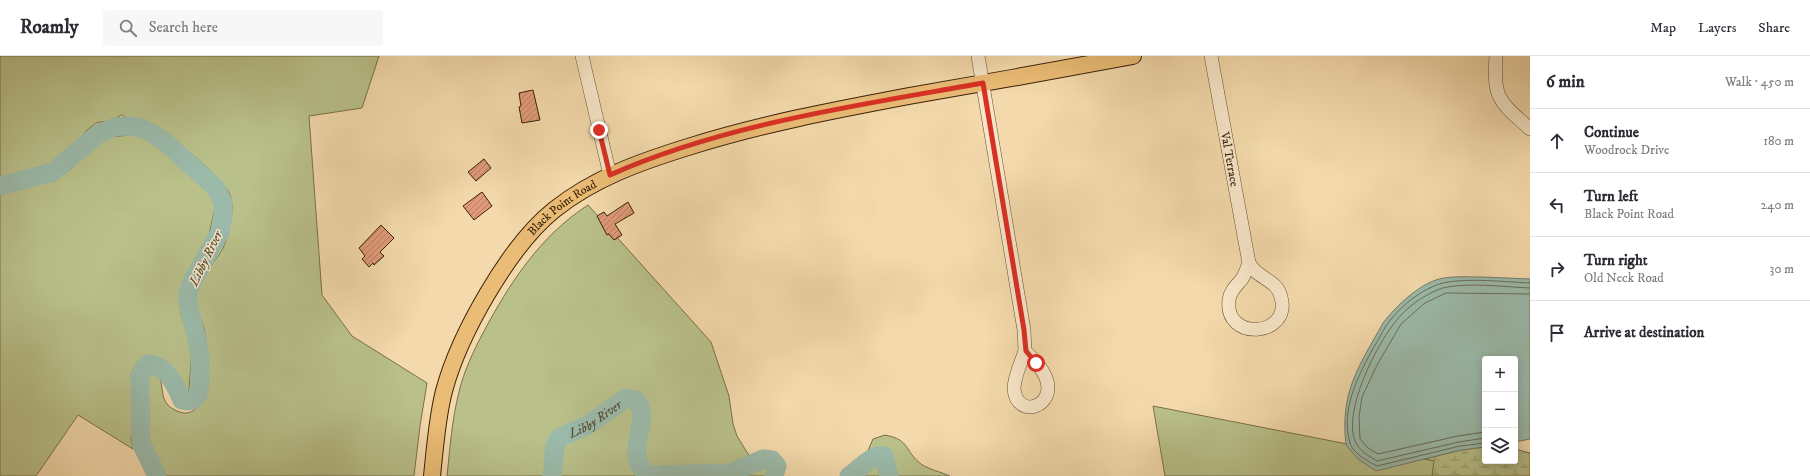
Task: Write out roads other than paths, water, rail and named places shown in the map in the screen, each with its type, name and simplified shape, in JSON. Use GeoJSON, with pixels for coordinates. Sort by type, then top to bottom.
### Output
{"type":"FeatureCollection","features":[{"type":"Feature","properties":{"kind":"main road","name":"Black Point Road"},"geometry":{"type":"LineString","coordinates":[[432,476],[439,415],[446,382],[462,344],[483,302],[519,248],[548,216],[577,194],[610,175],[648,160],[749,129],[860,105],[1133,56]]}},
{"type":"Feature","properties":{"kind":"street"},"geometry":{"type":"LineString","coordinates":[[582,56],[610,175]]}},
{"type":"Feature","properties":{"kind":"street"},"geometry":{"type":"LineString","coordinates":[[978,56],[1024,330],[1026,351]]}},
{"type":"Feature","properties":{"kind":"street","name":"Val Terrace"},"geometry":{"type":"LineString","coordinates":[[1211,56],[1249,263]]}},
{"type":"Feature","properties":{"kind":"street"},"geometry":{"type":"LineString","coordinates":[[1496,56],[1495,86],[1499,98],[1530,129]]}},
{"type":"Feature","properties":{"kind":"street"},"geometry":{"type":"LineString","coordinates":[[1249,263],[1257,274],[1270,281],[1277,287],[1282,301],[1281,311],[1277,319],[1270,326],[1261,330],[1251,330],[1234,320],[1229,306],[1232,292],[1242,279],[1249,263]]}},
{"type":"Feature","properties":{"kind":"water"},"geometry":{"type":"Polygon","coordinates":[[[1444,278],[1530,279],[1530,439],[1518,441],[1518,356],[1482,356],[1482,447],[1461,450],[1376,471],[1358,459],[1346,445],[1346,410],[1348,395],[1353,381],[1383,323],[1402,302],[1418,289],[1427,284],[1444,278]]]}},
{"type":"Feature","properties":{"kind":"waterway","name":"Libby River"},"geometry":{"type":"LineString","coordinates":[[0,186],[53,172],[98,134],[115,127],[126,126],[138,127],[150,132],[164,141],[216,188],[223,203],[223,215],[220,232],[192,282],[188,293],[188,304],[200,355],[200,382],[198,395],[193,400],[182,400],[166,372],[161,368],[149,364],[144,368],[140,377],[141,443],[157,476]]}},
{"type":"Feature","properties":{"kind":"waterway","name":"Libby River"},"geometry":{"type":"LineString","coordinates":[[552,476],[554,451],[559,438],[588,425],[626,398],[636,400],[641,408],[642,417],[637,459],[641,468],[649,475],[731,473],[763,459],[772,460],[777,466],[774,476]]}},
{"type":"Feature","properties":{"kind":"waterway","name":"Libby River"},"geometry":{"type":"LineString","coordinates":[[849,476],[874,457],[879,456],[884,456],[889,476]]}}]}
